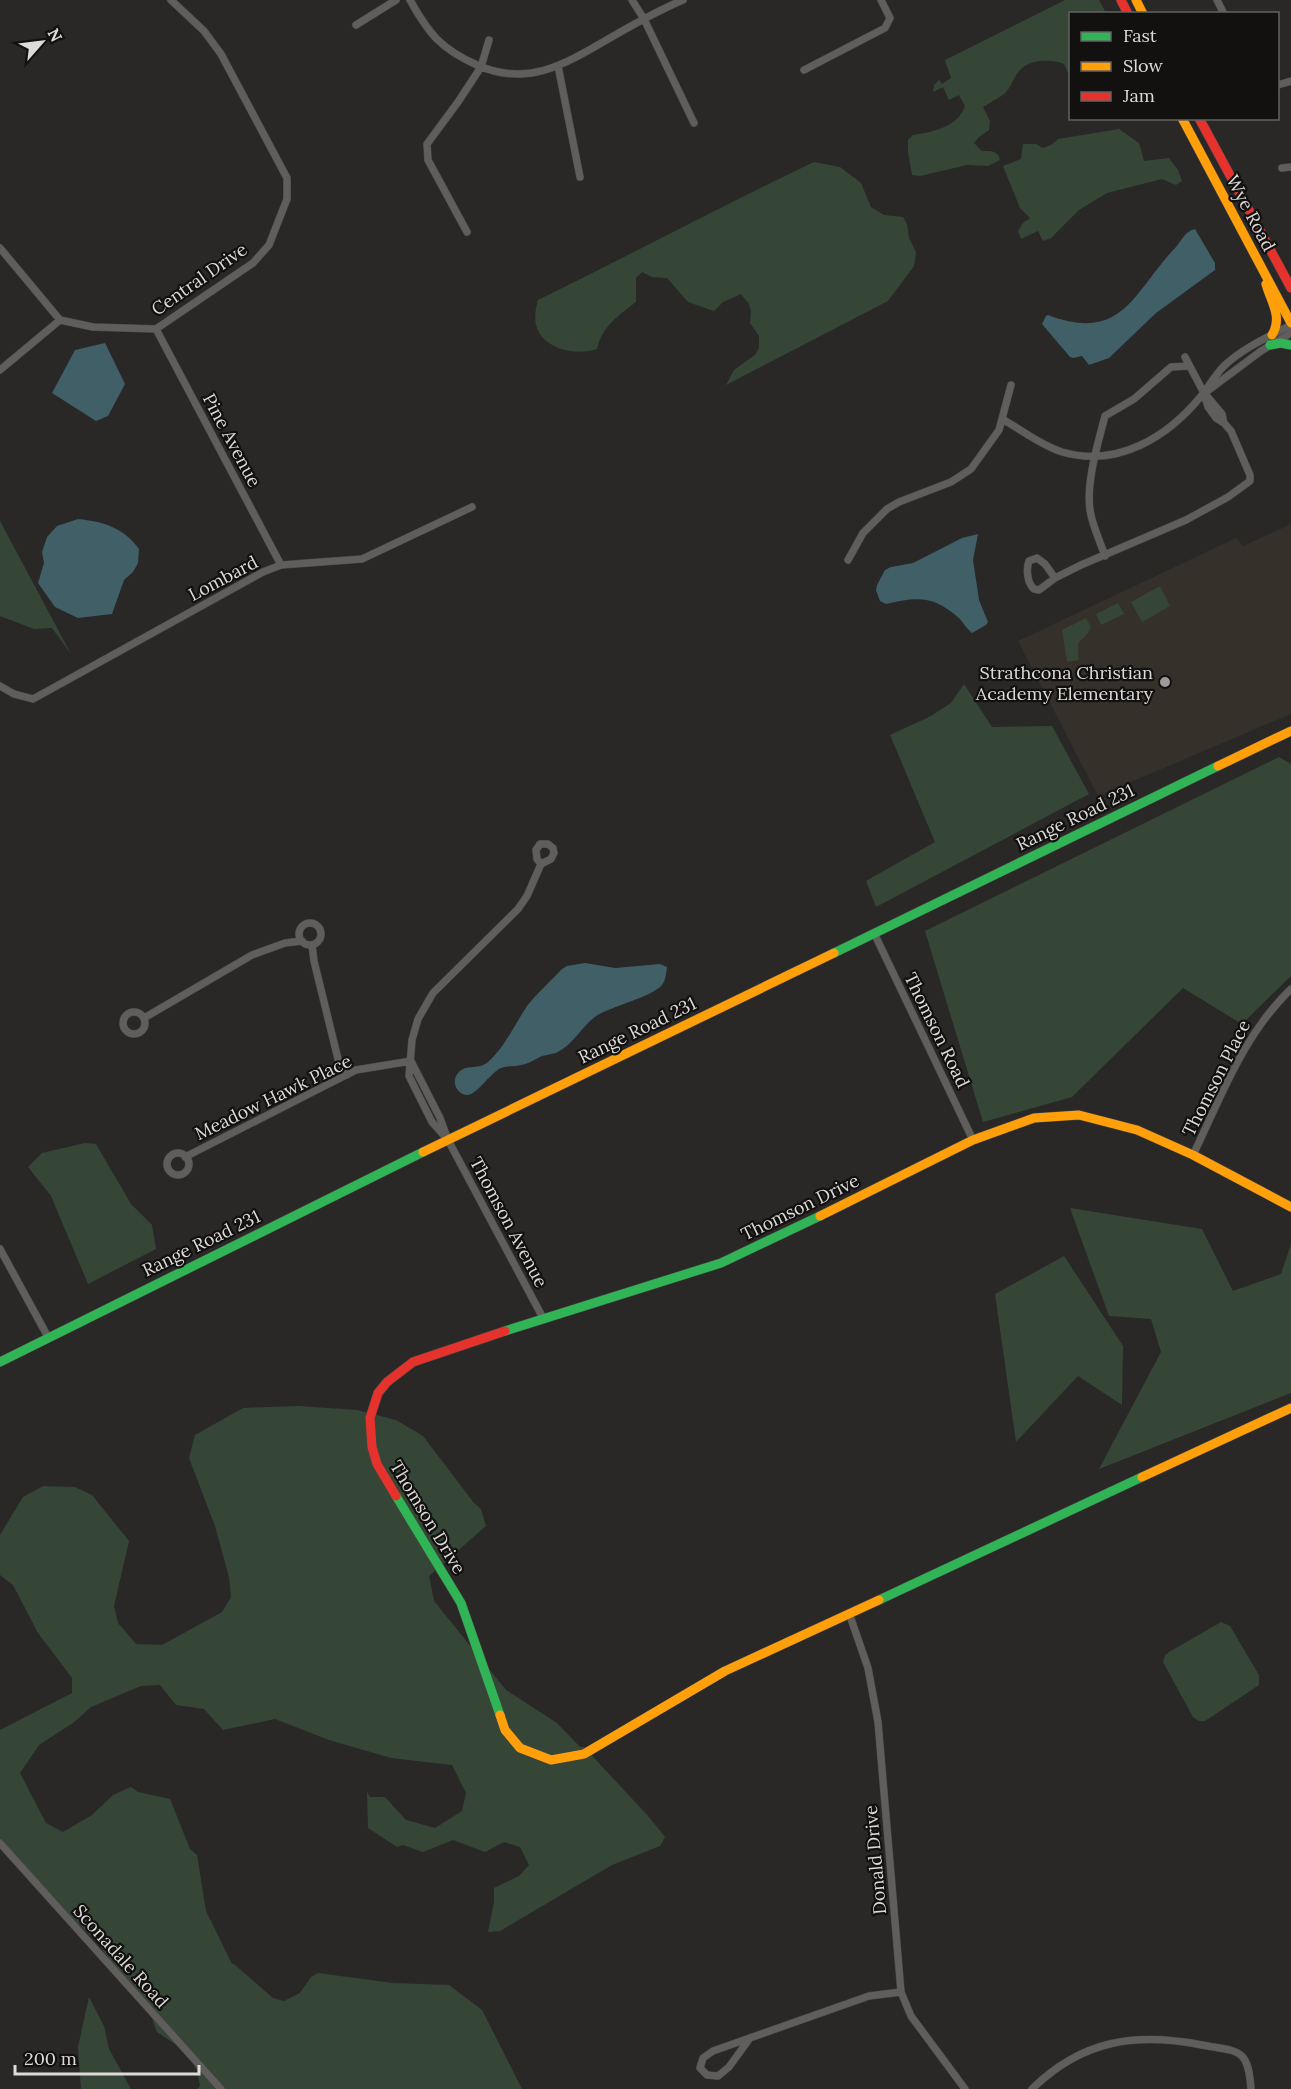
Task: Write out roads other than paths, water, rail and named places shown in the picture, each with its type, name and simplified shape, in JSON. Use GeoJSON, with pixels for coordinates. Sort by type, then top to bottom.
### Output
{"type":"FeatureCollection","features":[{"type":"Feature","properties":{"kind":"street","name":"Central Drive"},"geometry":{"type":"LineString","coordinates":[[60,320],[93,327],[156,329],[253,263],[269,245],[287,200],[287,178],[222,54],[204,31],[171,0]]}},
{"type":"Feature","properties":{"kind":"street"},"geometry":{"type":"LineString","coordinates":[[356,25],[396,0]]}},
{"type":"Feature","properties":{"kind":"street"},"geometry":{"type":"LineString","coordinates":[[410,0],[429,32],[438,41],[459,57],[505,74],[535,73],[571,61],[644,19],[683,0]]}},
{"type":"Feature","properties":{"kind":"street"},"geometry":{"type":"LineString","coordinates":[[632,0],[644,19],[694,123]]}},
{"type":"Feature","properties":{"kind":"street"},"geometry":{"type":"LineString","coordinates":[[804,70],[885,28],[890,18],[881,0]]}},
{"type":"Feature","properties":{"kind":"street"},"geometry":{"type":"LineString","coordinates":[[466,232],[428,160],[427,144],[481,67],[489,40]]}},
{"type":"Feature","properties":{"kind":"street"},"geometry":{"type":"LineString","coordinates":[[558,66],[580,177]]}},
{"type":"Feature","properties":{"kind":"street","name":"Wye Road"},"geometry":{"type":"LineString","coordinates":[[1183,120],[1291,324]]}},
{"type":"Feature","properties":{"kind":"street","name":"Wye Road"},"geometry":{"type":"LineString","coordinates":[[1200,120],[1290,284]]}},
{"type":"Feature","properties":{"kind":"street"},"geometry":{"type":"LineString","coordinates":[[1282,168],[1291,167]]}},
{"type":"Feature","properties":{"kind":"street"},"geometry":{"type":"LineString","coordinates":[[0,248],[60,320],[0,370]]}},
{"type":"Feature","properties":{"kind":"street"},"geometry":{"type":"LineString","coordinates":[[1264,272],[1268,294],[1278,318],[1277,327],[1272,334]]}},
{"type":"Feature","properties":{"kind":"street"},"geometry":{"type":"LineString","coordinates":[[1204,393],[1210,381],[1229,361],[1291,324]]}},
{"type":"Feature","properties":{"kind":"street","name":"Pine Avenue"},"geometry":{"type":"LineString","coordinates":[[156,329],[281,565]]}},
{"type":"Feature","properties":{"kind":"street"},"geometry":{"type":"LineString","coordinates":[[1002,419],[1038,442],[1062,452],[1096,457],[1120,453],[1158,437],[1172,427],[1204,393],[1270,345],[1291,333]]}},
{"type":"Feature","properties":{"kind":"street"},"geometry":{"type":"LineString","coordinates":[[1270,345],[1281,343],[1291,345]]}},
{"type":"Feature","properties":{"kind":"street"},"geometry":{"type":"LineString","coordinates":[[1055,578],[1041,560],[1033,559],[1028,564],[1029,582],[1034,589],[1039,590],[1055,578],[1186,520],[1248,483],[1251,475],[1231,431],[1224,423],[1222,414],[1204,393],[1185,357]]}},
{"type":"Feature","properties":{"kind":"street"},"geometry":{"type":"LineString","coordinates":[[1105,556],[1090,510],[1091,489],[1104,420],[1108,413],[1134,399],[1170,367],[1188,366]]}},
{"type":"Feature","properties":{"kind":"street"},"geometry":{"type":"LineString","coordinates":[[848,560],[863,533],[887,509],[951,482],[971,469],[999,430],[1011,385]]}},
{"type":"Feature","properties":{"kind":"street","name":"Lombard"},"geometry":{"type":"LineString","coordinates":[[0,686],[14,694],[33,699],[263,572],[281,565],[362,559],[472,507]]}},
{"type":"Feature","properties":{"kind":"street","name":"Range Road 231"},"geometry":{"type":"LineString","coordinates":[[0,1362],[48,1336],[448,1140],[1291,731]]}},
{"type":"Feature","properties":{"kind":"street","name":"Thomson Avenue"},"geometry":{"type":"LineString","coordinates":[[541,864],[527,896],[518,909],[433,993],[422,1010],[414,1030],[408,1072],[410,1081],[432,1122],[448,1140],[543,1318]]}},
{"type":"Feature","properties":{"kind":"street"},"geometry":{"type":"LineString","coordinates":[[144,1018],[252,955],[285,943],[302,941],[312,945],[318,942],[321,935],[315,923],[308,923],[301,927],[299,934],[302,941]]}},
{"type":"Feature","properties":{"kind":"street","name":"Thomson Road"},"geometry":{"type":"LineString","coordinates":[[874,933],[973,1140]]}},
{"type":"Feature","properties":{"kind":"street"},"geometry":{"type":"LineString","coordinates":[[312,945],[338,1059],[347,1075]]}},
{"type":"Feature","properties":{"kind":"street","name":"Thomson Place"},"geometry":{"type":"LineString","coordinates":[[1193,1155],[1248,1041],[1274,1006],[1291,989]]}},
{"type":"Feature","properties":{"kind":"street","name":"Meadow Hawk Place"},"geometry":{"type":"LineString","coordinates":[[185,1157],[356,1070],[411,1061]]}},
{"type":"Feature","properties":{"kind":"street","name":"Thomson Drive"},"geometry":{"type":"LineString","coordinates":[[1291,1207],[1193,1155],[1137,1130],[1079,1115],[1035,1118],[973,1140],[797,1228],[721,1263],[543,1318],[413,1362],[395,1373],[381,1388],[369,1414],[370,1443],[377,1464],[460,1603],[506,1730],[520,1748],[551,1760],[584,1754],[724,1671],[1291,1408]]}},
{"type":"Feature","properties":{"kind":"street"},"geometry":{"type":"LineString","coordinates":[[0,1249],[48,1336]]}},
{"type":"Feature","properties":{"kind":"street","name":"Donald Drive"},"geometry":{"type":"LineString","coordinates":[[849,1614],[868,1668],[878,1722],[901,1992],[912,2016],[964,2089]]}},
{"type":"Feature","properties":{"kind":"street","name":"Sconadale Road"},"geometry":{"type":"LineString","coordinates":[[0,1843],[221,2089]]}},
{"type":"Feature","properties":{"kind":"street"},"geometry":{"type":"LineString","coordinates":[[750,2038],[729,2067],[718,2076],[707,2076],[700,2068],[703,2058],[713,2051],[869,1996],[901,1992]]}},
{"type":"Feature","properties":{"kind":"street"},"geometry":{"type":"LineString","coordinates":[[1032,2089],[1054,2070],[1082,2053],[1106,2044],[1155,2038],[1178,2040],[1239,2053],[1247,2061],[1251,2089]]}},
{"type":"Feature","properties":{"kind":"water"},"geometry":{"type":"Polygon","coordinates":[[[1195,229],[1215,263],[1215,270],[1156,313],[1109,358],[1089,365],[1082,356],[1070,357],[1042,324],[1048,315],[1074,322],[1094,323],[1111,318],[1125,308],[1184,236],[1195,229]]]}},
{"type":"Feature","properties":{"kind":"water"},"geometry":{"type":"Polygon","coordinates":[[[105,343],[125,384],[108,416],[96,421],[52,393],[75,350],[105,343]]]}},
{"type":"Feature","properties":{"kind":"water"},"geometry":{"type":"Polygon","coordinates":[[[78,519],[112,527],[126,535],[139,549],[138,563],[133,572],[124,580],[112,614],[78,618],[55,607],[38,583],[44,563],[42,552],[47,537],[57,526],[78,519]]]}},
{"type":"Feature","properties":{"kind":"water"},"geometry":{"type":"Polygon","coordinates":[[[978,534],[973,560],[979,600],[988,622],[986,625],[972,633],[950,611],[925,600],[916,599],[886,604],[880,601],[876,590],[885,570],[913,563],[962,538],[978,534]]]}},
{"type":"Feature","properties":{"kind":"water"},"geometry":{"type":"Polygon","coordinates":[[[585,963],[615,968],[660,964],[667,967],[664,981],[657,989],[596,1016],[562,1050],[529,1063],[499,1069],[471,1094],[464,1095],[459,1091],[455,1082],[459,1072],[488,1062],[500,1049],[527,1006],[562,969],[585,963]]]}},
{"type":"Feature","properties":{"kind":"place","name":"Strathcona Christian Academy Elementary"},"geometry":{"type":"Point","coordinates":[1165,682]}}]}
